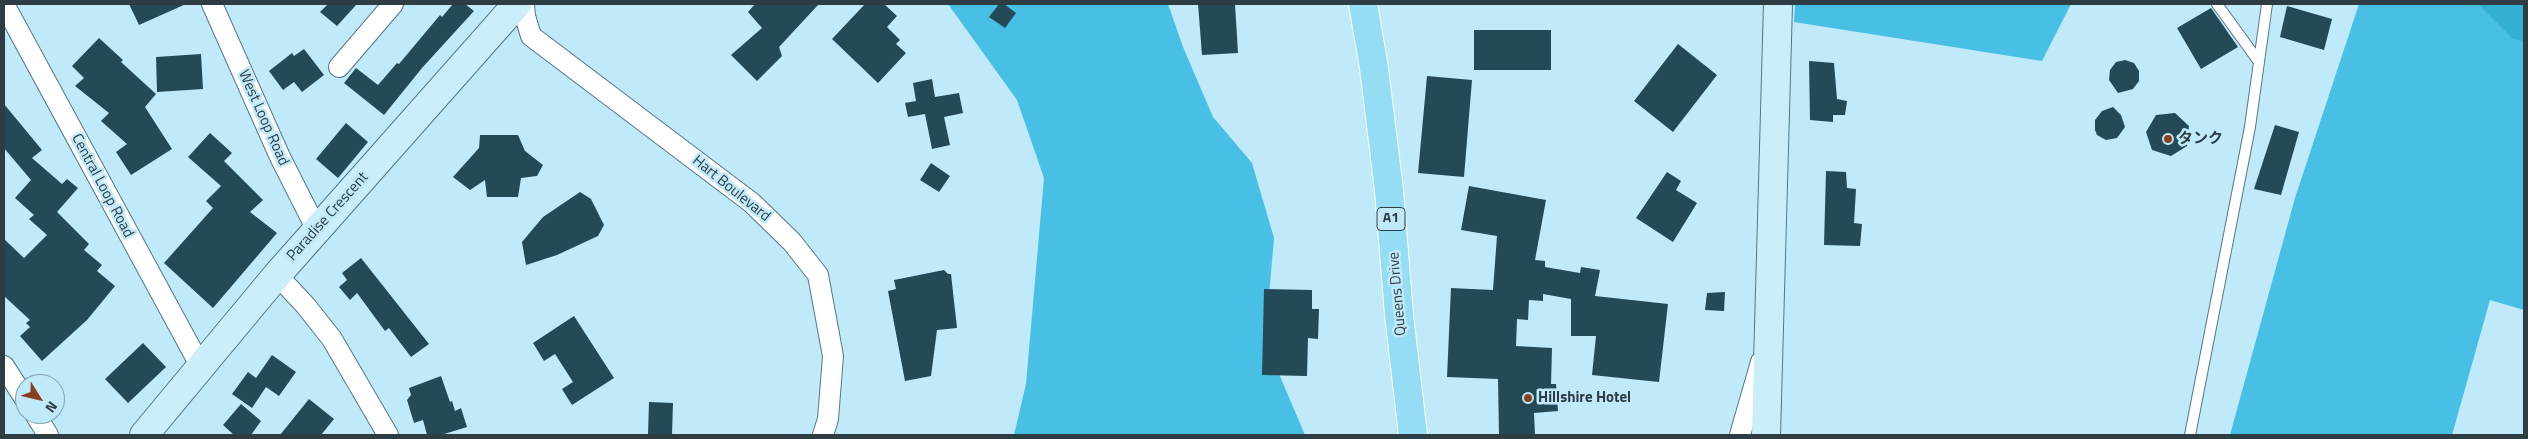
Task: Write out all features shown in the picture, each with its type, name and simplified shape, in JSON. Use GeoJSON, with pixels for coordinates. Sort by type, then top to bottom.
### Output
{"type":"FeatureCollection","features":[{"type":"Feature","properties":{"kind":"main road","name":"Queens Drive"},"geometry":{"type":"LineString","coordinates":[[1363,4],[1374,68],[1389,190],[1399,315],[1413,435]]}},
{"type":"Feature","properties":{"kind":"street","name":"Central Loop Road"},"geometry":{"type":"LineString","coordinates":[[4,4],[201,367]]}},
{"type":"Feature","properties":{"kind":"street","name":"West Loop Road"},"geometry":{"type":"LineString","coordinates":[[212,4],[280,157],[317,230]]}},
{"type":"Feature","properties":{"kind":"street"},"geometry":{"type":"LineString","coordinates":[[339,67],[393,4]]}},
{"type":"Feature","properties":{"kind":"street","name":"Paradise Crescent"},"geometry":{"type":"LineString","coordinates":[[144,435],[277,275],[518,4]]}},
{"type":"Feature","properties":{"kind":"street","name":"Hart Boulevard"},"geometry":{"type":"LineString","coordinates":[[524,4],[525,16],[531,36],[752,203],[792,242],[818,275],[833,356],[828,419],[823,435]]}},
{"type":"Feature","properties":{"kind":"street"},"geometry":{"type":"LineString","coordinates":[[1766,435],[1778,4]]}},
{"type":"Feature","properties":{"kind":"street"},"geometry":{"type":"LineString","coordinates":[[277,275],[306,306],[332,339],[388,435]]}},
{"type":"Feature","properties":{"kind":"street"},"geometry":{"type":"LineString","coordinates":[[1740,435],[1769,333]]}},
{"type":"Feature","properties":{"kind":"street"},"geometry":{"type":"LineString","coordinates":[[4,366],[15,383]]}},
{"type":"Feature","properties":{"kind":"street"},"geometry":{"type":"LineString","coordinates":[[41,424],[48,435]]}},
{"type":"Feature","properties":{"kind":"lane"},"geometry":{"type":"LineString","coordinates":[[2217,4],[2259,62]]}},
{"type":"Feature","properties":{"kind":"lane"},"geometry":{"type":"LineString","coordinates":[[2190,435],[2250,127],[2267,4]]}},
{"type":"Feature","properties":{"kind":"shaded area"},"geometry":{"type":"Polygon","coordinates":[[[948,4],[1168,4],[1183,47],[1213,117],[1252,163],[1274,238],[1265,341],[1305,435],[1014,435],[1026,384],[1044,178],[1017,100],[948,4]]]}},
{"type":"Feature","properties":{"kind":"shaded area"},"geometry":{"type":"Polygon","coordinates":[[[1795,4],[2071,4],[2042,61],[1794,22],[1795,4]]]}},
{"type":"Feature","properties":{"kind":"shaded area"},"geometry":{"type":"Polygon","coordinates":[[[2359,4],[2478,4],[2524,38],[2524,310],[2490,300],[2452,435],[2230,435],[2295,198],[2359,4]]]}},
{"type":"Feature","properties":{"kind":"shaded area"},"geometry":{"type":"Polygon","coordinates":[[[2478,4],[2524,4],[2524,41],[2513,39],[2478,4]]]}},
{"type":"Feature","properties":{"kind":"building"},"geometry":{"type":"Polygon","coordinates":[[[129,4],[186,4],[139,25],[129,4]]]}},
{"type":"Feature","properties":{"kind":"building"},"geometry":{"type":"Polygon","coordinates":[[[328,4],[357,4],[337,26],[320,12],[328,4]]]}},
{"type":"Feature","properties":{"kind":"building"},"geometry":{"type":"Polygon","coordinates":[[[453,4],[465,4],[474,11],[422,68],[384,115],[344,83],[356,68],[378,85],[397,63],[399,64],[440,15],[442,17],[453,4]]]}},
{"type":"Feature","properties":{"kind":"building"},"geometry":{"type":"Polygon","coordinates":[[[755,4],[819,4],[779,47],[782,56],[757,81],[731,55],[762,28],[748,12],[755,4]]]}},
{"type":"Feature","properties":{"kind":"building"},"geometry":{"type":"Polygon","coordinates":[[[865,4],[884,4],[897,16],[887,27],[900,40],[896,44],[906,53],[878,83],[832,39],[865,4]]]}},
{"type":"Feature","properties":{"kind":"building"},"geometry":{"type":"Polygon","coordinates":[[[999,4],[1004,4],[1016,13],[1005,28],[989,17],[999,4]]]}},
{"type":"Feature","properties":{"kind":"building"},"geometry":{"type":"Polygon","coordinates":[[[1198,4],[1235,4],[1238,53],[1202,55],[1198,4]]]}},
{"type":"Feature","properties":{"kind":"building"},"geometry":{"type":"Polygon","coordinates":[[[2287,6],[2332,19],[2324,50],[2280,37],[2287,6]]]}},
{"type":"Feature","properties":{"kind":"building"},"geometry":{"type":"Polygon","coordinates":[[[2211,8],[2238,47],[2201,69],[2177,28],[2211,8]]]}},
{"type":"Feature","properties":{"kind":"building"},"geometry":{"type":"Polygon","coordinates":[[[1474,30],[1551,30],[1551,70],[1474,70],[1474,30]]]}},
{"type":"Feature","properties":{"kind":"building"},"geometry":{"type":"Polygon","coordinates":[[[99,38],[123,60],[121,62],[156,94],[145,107],[172,149],[131,175],[116,152],[127,144],[101,121],[109,113],[75,86],[84,78],[72,66],[99,38]]]}},
{"type":"Feature","properties":{"kind":"building"},"geometry":{"type":"Polygon","coordinates":[[[1678,44],[1717,75],[1673,132],[1634,101],[1678,44]]]}},
{"type":"Feature","properties":{"kind":"building"},"geometry":{"type":"Polygon","coordinates":[[[304,49],[324,75],[302,92],[294,82],[283,90],[269,71],[292,53],[294,56],[304,49]]]}},
{"type":"Feature","properties":{"kind":"building"},"geometry":{"type":"Polygon","coordinates":[[[201,54],[203,89],[157,92],[156,57],[201,54]]]}},
{"type":"Feature","properties":{"kind":"building"},"geometry":{"type":"Polygon","coordinates":[[[2125,60],[2134,63],[2139,71],[2139,81],[2133,89],[2118,93],[2109,80],[2110,70],[2116,62],[2125,60]]]}},
{"type":"Feature","properties":{"kind":"building"},"geometry":{"type":"Polygon","coordinates":[[[1809,61],[1834,63],[1837,99],[1847,101],[1845,115],[1833,115],[1833,122],[1810,120],[1809,61]]]}},
{"type":"Feature","properties":{"kind":"building"},"geometry":{"type":"Polygon","coordinates":[[[1427,76],[1472,80],[1464,177],[1418,173],[1427,76]]]}},
{"type":"Feature","properties":{"kind":"building"},"geometry":{"type":"Polygon","coordinates":[[[932,79],[935,97],[959,93],[963,113],[944,117],[950,145],[932,149],[925,114],[908,117],[905,103],[916,101],[913,83],[932,79]]]}},
{"type":"Feature","properties":{"kind":"building"},"geometry":{"type":"Polygon","coordinates":[[[4,104],[42,150],[32,158],[62,184],[67,179],[78,188],[57,212],[89,244],[84,250],[102,265],[97,271],[115,286],[87,320],[42,361],[20,336],[30,327],[26,323],[30,320],[4,296],[4,239],[24,258],[47,235],[29,219],[34,215],[15,198],[31,180],[4,148],[4,104]]]}},
{"type":"Feature","properties":{"kind":"building"},"geometry":{"type":"Polygon","coordinates":[[[2113,107],[2121,115],[2125,127],[2117,138],[2106,140],[2097,135],[2095,120],[2102,111],[2113,107]]]}},
{"type":"Feature","properties":{"kind":"building","name":"タンク"},"geometry":{"type":"Polygon","coordinates":[[[2175,113],[2189,126],[2187,146],[2171,156],[2152,150],[2146,132],[2156,115],[2175,113]]]}},
{"type":"Feature","properties":{"kind":"building"},"geometry":{"type":"Polygon","coordinates":[[[346,123],[368,142],[338,178],[316,159],[346,123]]]}},
{"type":"Feature","properties":{"kind":"building"},"geometry":{"type":"Polygon","coordinates":[[[2275,125],[2299,132],[2281,195],[2254,189],[2275,125]]]}},
{"type":"Feature","properties":{"kind":"building"},"geometry":{"type":"Polygon","coordinates":[[[210,133],[232,153],[224,161],[263,200],[250,212],[277,233],[213,308],[164,263],[213,208],[206,201],[221,186],[188,157],[210,133]]]}},
{"type":"Feature","properties":{"kind":"building"},"geometry":{"type":"Polygon","coordinates":[[[480,135],[518,135],[525,151],[543,165],[537,176],[521,178],[518,197],[487,197],[485,180],[470,190],[453,177],[479,148],[480,135]]]}},
{"type":"Feature","properties":{"kind":"building"},"geometry":{"type":"Polygon","coordinates":[[[931,163],[950,176],[939,192],[920,180],[931,163]]]}},
{"type":"Feature","properties":{"kind":"building"},"geometry":{"type":"Polygon","coordinates":[[[1826,171],[1846,172],[1847,188],[1856,189],[1854,223],[1862,224],[1860,246],[1824,245],[1826,171]]]}},
{"type":"Feature","properties":{"kind":"building"},"geometry":{"type":"Polygon","coordinates":[[[1667,172],[1681,181],[1676,190],[1697,203],[1673,242],[1636,218],[1667,172]]]}},
{"type":"Feature","properties":{"kind":"building"},"geometry":{"type":"Polygon","coordinates":[[[1469,186],[1546,200],[1535,260],[1545,261],[1545,267],[1580,273],[1581,267],[1600,270],[1595,296],[1668,304],[1659,382],[1592,375],[1596,336],[1571,336],[1571,299],[1543,294],[1543,301],[1529,300],[1528,320],[1517,319],[1516,346],[1552,348],[1551,384],[1556,384],[1558,411],[1534,413],[1535,435],[1499,435],[1498,379],[1447,377],[1451,288],[1493,290],[1497,236],[1461,230],[1469,186]]]}},
{"type":"Feature","properties":{"kind":"building"},"geometry":{"type":"Polygon","coordinates":[[[580,192],[591,199],[604,225],[598,236],[557,255],[526,265],[522,242],[543,217],[580,192]]]}},
{"type":"Feature","properties":{"kind":"building"},"geometry":{"type":"Polygon","coordinates":[[[361,258],[429,344],[411,357],[389,328],[385,331],[357,293],[350,300],[339,287],[347,280],[342,273],[361,258]]]}},
{"type":"Feature","properties":{"kind":"building"},"geometry":{"type":"Polygon","coordinates":[[[944,270],[951,274],[957,328],[937,330],[931,376],[905,381],[888,291],[896,289],[894,280],[944,270]]]}},
{"type":"Feature","properties":{"kind":"building"},"geometry":{"type":"Polygon","coordinates":[[[1264,289],[1312,290],[1312,309],[1319,309],[1318,339],[1308,338],[1307,376],[1262,375],[1264,289]]]}},
{"type":"Feature","properties":{"kind":"building"},"geometry":{"type":"Polygon","coordinates":[[[1725,292],[1724,311],[1705,310],[1707,293],[1725,292]]]}},
{"type":"Feature","properties":{"kind":"building"},"geometry":{"type":"Polygon","coordinates":[[[574,316],[614,378],[572,405],[562,389],[573,382],[555,354],[544,361],[533,343],[574,316]]]}},
{"type":"Feature","properties":{"kind":"building"},"geometry":{"type":"Polygon","coordinates":[[[143,343],[166,367],[128,403],[105,379],[143,343]]]}},
{"type":"Feature","properties":{"kind":"building"},"geometry":{"type":"Polygon","coordinates":[[[272,355],[296,372],[279,396],[266,387],[252,408],[232,394],[248,372],[256,378],[272,355]]]}},
{"type":"Feature","properties":{"kind":"building"},"geometry":{"type":"Polygon","coordinates":[[[441,376],[450,402],[452,401],[455,411],[461,408],[467,427],[441,435],[427,435],[423,420],[414,423],[407,400],[411,395],[409,388],[441,376]]]}},
{"type":"Feature","properties":{"kind":"building"},"geometry":{"type":"Polygon","coordinates":[[[309,399],[334,419],[321,435],[280,435],[309,399]]]}},
{"type":"Feature","properties":{"kind":"building"},"geometry":{"type":"Polygon","coordinates":[[[649,402],[673,403],[672,435],[648,435],[649,402]]]}},
{"type":"Feature","properties":{"kind":"building"},"geometry":{"type":"Polygon","coordinates":[[[241,404],[261,421],[251,435],[234,435],[223,425],[241,404]]]}},
{"type":"Feature","properties":{"kind":"place","name":"タンク"},"geometry":{"type":"Point","coordinates":[2168,139]}},
{"type":"Feature","properties":{"kind":"place","name":"Hillshire Hotel"},"geometry":{"type":"Point","coordinates":[1528,398]}}]}
